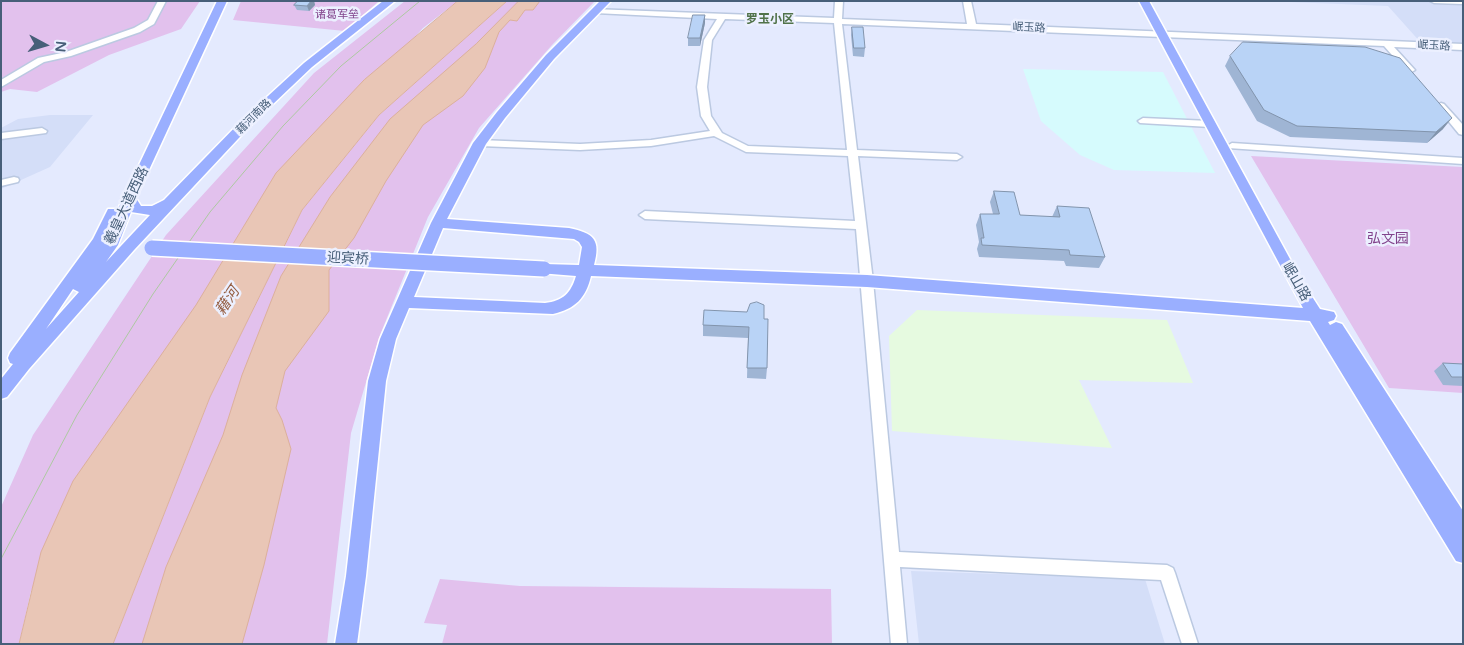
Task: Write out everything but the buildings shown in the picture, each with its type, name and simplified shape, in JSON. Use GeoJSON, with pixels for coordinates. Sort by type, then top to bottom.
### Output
{"type":"FeatureCollection","features":[{"type":"Feature","properties":{"kind":"main road","name":"羲皇大道西路"},"geometry":{"type":"LineString","coordinates":[[1,376],[105,243],[216,1]]}},
{"type":"Feature","properties":{"kind":"main road","name":"羲皇大道西路"},"geometry":{"type":"LineString","coordinates":[[1,392],[24,364],[105,243],[129,198],[222,1]]}},
{"type":"Feature","properties":{"kind":"main road","name":"藉河南路"},"geometry":{"type":"LineString","coordinates":[[24,364],[129,246],[248,121],[308,65],[390,1]]}},
{"type":"Feature","properties":{"kind":"main road"},"geometry":{"type":"LineString","coordinates":[[346,644],[356,576],[376,381],[388,340],[438,222],[480,144],[501,115],[550,57],[606,1]]}},
{"type":"Feature","properties":{"kind":"main road","name":"岷山路"},"geometry":{"type":"LineString","coordinates":[[1144,1],[1167,34],[1232,146],[1304,276],[1321,316],[1463,554]]}},
{"type":"Feature","properties":{"kind":"main road","name":"岷山路"},"geometry":{"type":"LineString","coordinates":[[1153,1],[1210,124],[1296,284],[1321,316],[1463,529]]}},
{"type":"Feature","properties":{"kind":"main road"},"geometry":{"type":"LineString","coordinates":[[129,198],[136,209],[141,211],[156,210],[170,203]]}},
{"type":"Feature","properties":{"kind":"main road"},"geometry":{"type":"LineString","coordinates":[[405,302],[555,308],[573,300],[578,293],[591,251],[588,241],[576,234],[438,222]]}},
{"type":"Feature","properties":{"kind":"main road","name":"迎宾桥"},"geometry":{"type":"LineString","coordinates":[[105,243],[152,248],[544,269],[867,280],[1321,316]]}},
{"type":"Feature","properties":{"kind":"street"},"geometry":{"type":"LineString","coordinates":[[1,84],[41,60],[68,54],[137,30],[151,22],[162,1]]}},
{"type":"Feature","properties":{"kind":"street"},"geometry":{"type":"LineString","coordinates":[[839,1],[838,22],[867,280],[898,644]]}},
{"type":"Feature","properties":{"kind":"street"},"geometry":{"type":"LineString","coordinates":[[967,1],[972,26]]}},
{"type":"Feature","properties":{"kind":"street"},"geometry":{"type":"LineString","coordinates":[[1434,1],[1463,2]]}},
{"type":"Feature","properties":{"kind":"street","name":"岷玉路"},"geometry":{"type":"LineString","coordinates":[[595,11],[1463,47]]}},
{"type":"Feature","properties":{"kind":"street"},"geometry":{"type":"LineString","coordinates":[[722,17],[708,40],[702,87],[706,116],[716,133],[746,149],[957,157]]}},
{"type":"Feature","properties":{"kind":"street"},"geometry":{"type":"LineString","coordinates":[[1387,44],[1418,80]]}},
{"type":"Feature","properties":{"kind":"street"},"geometry":{"type":"LineString","coordinates":[[1431,95],[1463,132]]}},
{"type":"Feature","properties":{"kind":"street"},"geometry":{"type":"LineString","coordinates":[[1143,121],[1210,124]]}},
{"type":"Feature","properties":{"kind":"street"},"geometry":{"type":"LineString","coordinates":[[1,136],[42,131]]}},
{"type":"Feature","properties":{"kind":"street"},"geometry":{"type":"LineString","coordinates":[[480,144],[580,147],[651,143],[716,133]]}},
{"type":"Feature","properties":{"kind":"street"},"geometry":{"type":"LineString","coordinates":[[1232,146],[1463,162]]}},
{"type":"Feature","properties":{"kind":"street"},"geometry":{"type":"LineString","coordinates":[[1,183],[14,180]]}},
{"type":"Feature","properties":{"kind":"street"},"geometry":{"type":"LineString","coordinates":[[645,216],[860,225]]}},
{"type":"Feature","properties":{"kind":"street"},"geometry":{"type":"LineString","coordinates":[[891,559],[1167,573],[1190,644]]}},
{"type":"Feature","properties":{"kind":"shaded area"},"geometry":{"type":"Polygon","coordinates":[[[1265,1],[1463,1],[1463,46],[1422,44],[1388,6],[1265,1]]]}},
{"type":"Feature","properties":{"kind":"shaded area"},"geometry":{"type":"Polygon","coordinates":[[[1023,69],[1163,72],[1215,173],[1114,170],[1080,155],[1041,121],[1023,69]]]}},
{"type":"Feature","properties":{"kind":"shaded area"},"geometry":{"type":"Polygon","coordinates":[[[50,115],[93,115],[50,167],[1,189],[1,128],[18,119],[50,115]]]}},
{"type":"Feature","properties":{"kind":"shaded area"},"geometry":{"type":"Polygon","coordinates":[[[917,310],[1167,320],[1193,383],[1079,380],[1112,448],[892,431],[889,336],[917,310]]]}},
{"type":"Feature","properties":{"kind":"shaded area"},"geometry":{"type":"Polygon","coordinates":[[[911,571],[1145,579],[1165,644],[919,644],[911,571]]]}},
{"type":"Feature","properties":{"kind":"green space"},"geometry":{"type":"Polygon","coordinates":[[[1,1],[200,1],[181,29],[109,55],[37,92],[10,89],[1,92],[1,1]]]}},
{"type":"Feature","properties":{"kind":"green space","name":"诸葛军垒"},"geometry":{"type":"Polygon","coordinates":[[[241,1],[379,1],[345,31],[233,20],[241,1]]]}},
{"type":"Feature","properties":{"kind":"green space"},"geometry":{"type":"Polygon","coordinates":[[[405,1],[458,1],[423,28],[241,231],[31,591],[19,644],[1,644],[1,507],[33,435],[166,235],[314,73],[405,1]]]}},
{"type":"Feature","properties":{"kind":"green space"},"geometry":{"type":"Polygon","coordinates":[[[507,1],[595,1],[552,45],[479,128],[428,217],[380,335],[351,433],[327,644],[113,644],[210,397],[302,210],[379,115],[507,1]]]}},
{"type":"Feature","properties":{"kind":"green space","name":"弘文园"},"geometry":{"type":"Polygon","coordinates":[[[1251,156],[1463,167],[1463,393],[1389,388],[1251,156]]]}},
{"type":"Feature","properties":{"kind":"green space"},"geometry":{"type":"Polygon","coordinates":[[[440,579],[520,586],[831,589],[832,644],[442,644],[447,625],[424,623],[440,579]]]}},
{"type":"Feature","properties":{"kind":"water","name":"藉河"},"geometry":{"type":"Polygon","coordinates":[[[458,1],[507,1],[379,115],[302,210],[210,397],[113,644],[19,644],[41,552],[73,481],[196,305],[276,173],[364,80],[458,1]]]}},
{"type":"Feature","properties":{"kind":"water"},"geometry":{"type":"Polygon","coordinates":[[[519,1],[540,1],[533,10],[525,10],[517,21],[510,20],[499,32],[485,68],[463,96],[423,125],[386,181],[354,238],[329,270],[329,311],[285,371],[276,408],[282,420],[291,449],[264,565],[242,644],[142,644],[166,567],[223,435],[242,375],[281,276],[330,197],[390,119],[476,44],[519,1]]]}},
{"type":"Feature","properties":{"kind":"tram line"},"geometry":{"type":"LineString","coordinates":[[1,559],[77,415],[153,294],[210,212],[283,126],[341,66],[420,1]]}},
{"type":"Feature","properties":{"kind":"district","name":"罗玉小区"},"geometry":{"type":"Point","coordinates":[770,20]}}]}
